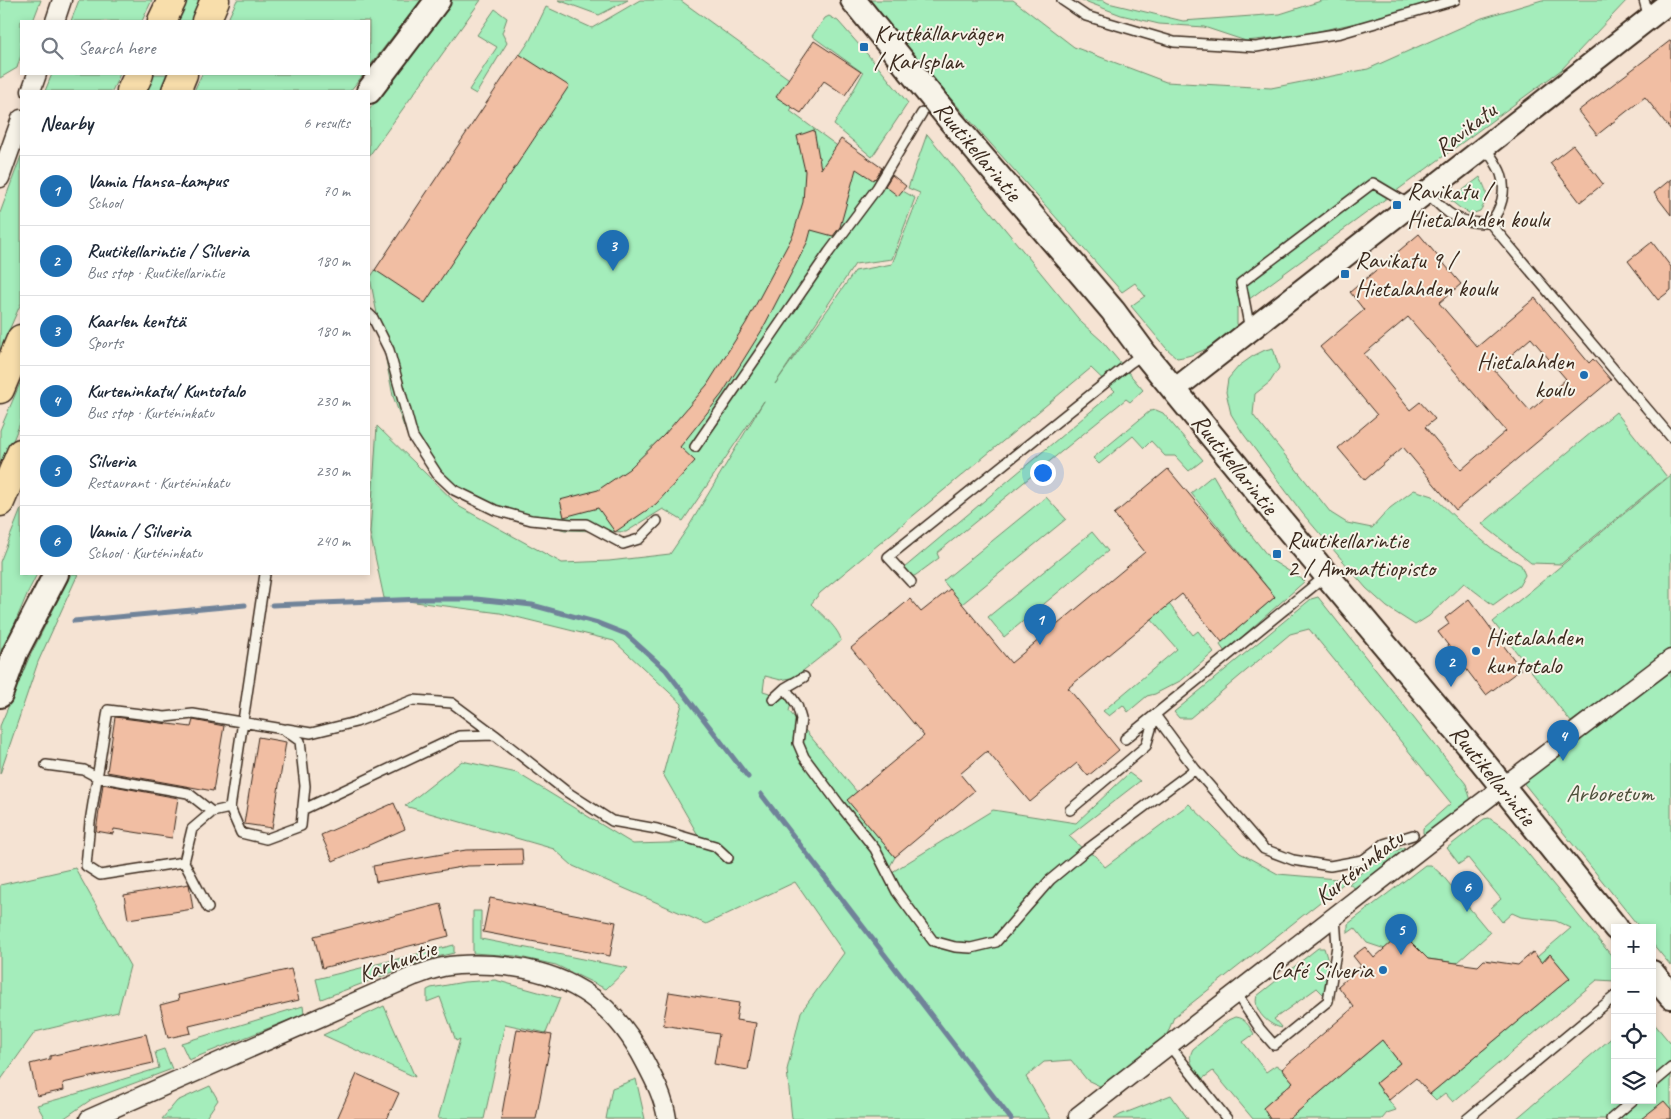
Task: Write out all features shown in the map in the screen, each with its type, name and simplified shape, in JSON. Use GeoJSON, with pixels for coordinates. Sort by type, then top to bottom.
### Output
{"type":"FeatureCollection","features":[{"type":"Feature","properties":{"kind":"highway"},"geometry":{"type":"LineString","coordinates":[[162,20],[172,0]]}},
{"type":"Feature","properties":{"kind":"highway"},"geometry":{"type":"LineString","coordinates":[[206,20],[215,0]]}},
{"type":"Feature","properties":{"kind":"highway"},"geometry":{"type":"LineString","coordinates":[[131,90],[139,75]]}},
{"type":"Feature","properties":{"kind":"highway"},"geometry":{"type":"LineString","coordinates":[[176,90],[183,75]]}},
{"type":"Feature","properties":{"kind":"highway"},"geometry":{"type":"LineString","coordinates":[[0,389],[20,341]]}},
{"type":"Feature","properties":{"kind":"highway"},"geometry":{"type":"LineString","coordinates":[[0,502],[20,454]]}},
{"type":"Feature","properties":{"kind":"main road"},"geometry":{"type":"LineString","coordinates":[[370,90],[438,0]]}},
{"type":"Feature","properties":{"kind":"main road","name":"Ruutikellarintie"},"geometry":{"type":"LineString","coordinates":[[853,0],[952,122],[1113,311],[1144,353],[1282,523],[1327,574],[1503,786],[1613,924]]}},
{"type":"Feature","properties":{"kind":"main road"},"geometry":{"type":"LineString","coordinates":[[0,695],[15,653],[55,575]]}},
{"type":"Feature","properties":{"kind":"main road"},"geometry":{"type":"LineString","coordinates":[[1656,978],[1671,996]]}},
{"type":"Feature","properties":{"kind":"street"},"geometry":{"type":"LineString","coordinates":[[55,20],[62,0]]}},
{"type":"Feature","properties":{"kind":"street","name":"Ravikatu"},"geometry":{"type":"LineString","coordinates":[[1174,390],[1485,146],[1647,9],[1671,1]]}},
{"type":"Feature","properties":{"kind":"street"},"geometry":{"type":"LineString","coordinates":[[31,90],[37,75]]}},
{"type":"Feature","properties":{"kind":"street"},"geometry":{"type":"LineString","coordinates":[[0,178],[20,122]]}},
{"type":"Feature","properties":{"kind":"street","name":"Kurténinkatu"},"geometry":{"type":"LineString","coordinates":[[1078,1116],[1503,786],[1671,659]]}},
{"type":"Feature","properties":{"kind":"street","name":"Karhuntie"},"geometry":{"type":"LineString","coordinates":[[89,1119],[414,976],[444,967],[475,964],[513,966],[536,971],[561,980],[602,1004],[616,1017],[635,1042],[661,1095],[667,1119]]}},
{"type":"Feature","properties":{"kind":"lane"},"geometry":{"type":"LineString","coordinates":[[1062,0],[1086,16],[1174,42],[1256,47],[1341,33],[1455,0]]}},
{"type":"Feature","properties":{"kind":"lane"},"geometry":{"type":"LineString","coordinates":[[695,446],[828,252],[877,188],[922,113]]}},
{"type":"Feature","properties":{"kind":"lane"},"geometry":{"type":"LineString","coordinates":[[1427,192],[1441,209],[1456,218],[1473,224],[1490,223],[1503,200],[1502,175],[1485,146]]}},
{"type":"Feature","properties":{"kind":"lane"},"geometry":{"type":"LineString","coordinates":[[1250,330],[1241,283],[1374,183],[1410,205]]}},
{"type":"Feature","properties":{"kind":"lane"},"geometry":{"type":"LineString","coordinates":[[1490,223],[1671,437]]}},
{"type":"Feature","properties":{"kind":"lane"},"geometry":{"type":"LineString","coordinates":[[370,315],[389,350],[413,437],[437,474],[454,490],[495,510],[531,520],[586,524],[623,544],[638,540],[657,520]]}},
{"type":"Feature","properties":{"kind":"lane"},"geometry":{"type":"LineString","coordinates":[[910,582],[888,557],[1144,353]]}},
{"type":"Feature","properties":{"kind":"lane"},"geometry":{"type":"LineString","coordinates":[[1125,739],[1327,574]]}},
{"type":"Feature","properties":{"kind":"lane"},"geometry":{"type":"LineString","coordinates":[[265,575],[230,808],[242,833],[266,839],[301,826],[305,786],[300,741],[283,729]]}},
{"type":"Feature","properties":{"kind":"lane"},"geometry":{"type":"LineString","coordinates":[[773,699],[785,688],[804,677]]}},
{"type":"Feature","properties":{"kind":"lane"},"geometry":{"type":"LineString","coordinates":[[785,688],[797,705],[801,719],[798,743],[804,757],[875,849],[897,892],[933,941],[955,947],[971,948],[996,942],[1050,880],[1085,851],[1196,769]]}},
{"type":"Feature","properties":{"kind":"lane"},"geometry":{"type":"LineString","coordinates":[[184,862],[100,876],[86,866],[90,822],[108,710],[165,717],[193,714],[312,733],[356,722],[413,700],[452,703],[567,792],[612,821],[657,829],[715,846],[728,858]]}},
{"type":"Feature","properties":{"kind":"lane"},"geometry":{"type":"LineString","coordinates":[[1155,714],[1196,769],[1264,849],[1293,860],[1330,866],[1364,860],[1384,844],[1413,835]]}},
{"type":"Feature","properties":{"kind":"lane"},"geometry":{"type":"LineString","coordinates":[[1070,810],[1146,746],[1155,714]]}},
{"type":"Feature","properties":{"kind":"lane"},"geometry":{"type":"LineString","coordinates":[[302,810],[459,736],[494,735]]}},
{"type":"Feature","properties":{"kind":"lane"},"geometry":{"type":"LineString","coordinates":[[46,765],[84,770],[97,777],[188,792],[212,812]]}},
{"type":"Feature","properties":{"kind":"lane"},"geometry":{"type":"LineString","coordinates":[[208,908],[184,862],[192,829],[212,812],[230,808]]}},
{"type":"Feature","properties":{"kind":"lane"},"geometry":{"type":"LineString","coordinates":[[1236,993],[1260,1029],[1274,1045],[1328,1002],[1337,946],[1335,916]]}},
{"type":"Feature","properties":{"kind":"lane"},"geometry":{"type":"LineString","coordinates":[[1467,1119],[1611,999]]}},
{"type":"Feature","properties":{"kind":"lane"},"geometry":{"type":"LineString","coordinates":[[1169,1045],[1227,1119]]}},
{"type":"Feature","properties":{"kind":"lane"},"geometry":{"type":"LineString","coordinates":[[1656,1081],[1671,1068]]}},
{"type":"Feature","properties":{"kind":"lane"},"geometry":{"type":"LineString","coordinates":[[1611,1119],[1628,1104]]}},
{"type":"Feature","properties":{"kind":"green space"},"geometry":{"type":"Polygon","coordinates":[[[0,0],[41,0],[33,20],[20,20],[20,58],[17,68],[0,78],[0,0]]]}},
{"type":"Feature","properties":{"kind":"green space"},"geometry":{"type":"Polygon","coordinates":[[[79,0],[152,0],[142,20],[71,20],[79,0]]]}},
{"type":"Feature","properties":{"kind":"green space"},"geometry":{"type":"Polygon","coordinates":[[[187,0],[205,0],[195,20],[178,20],[187,0]]]}},
{"type":"Feature","properties":{"kind":"green space"},"geometry":{"type":"Polygon","coordinates":[[[237,0],[421,0],[370,66],[370,20],[227,20],[237,0]]]}},
{"type":"Feature","properties":{"kind":"green space"},"geometry":{"type":"Polygon","coordinates":[[[451,0],[481,0],[370,155],[370,109],[451,0]]]}},
{"type":"Feature","properties":{"kind":"green space"},"geometry":{"type":"Polygon","coordinates":[[[558,0],[628,0],[599,15],[558,0]]]}},
{"type":"Feature","properties":{"kind":"green space"},"geometry":{"type":"Polygon","coordinates":[[[640,0],[680,0],[803,89],[790,111],[882,179],[915,198],[892,259],[855,264],[775,384],[855,271],[892,264],[920,193],[908,188],[927,134],[1082,323],[1102,341],[1143,390],[1130,402],[1126,399],[937,553],[939,558],[912,577],[904,568],[1115,391],[1091,368],[820,593],[811,604],[833,626],[841,641],[795,677],[781,680],[765,676],[763,691],[779,696],[790,689],[794,693],[789,711],[857,792],[848,800],[895,857],[884,877],[993,810],[1076,823],[1129,773],[1140,781],[1069,836],[1085,851],[1096,856],[1105,867],[1189,804],[1240,853],[1278,874],[1348,880],[1174,1017],[1164,1042],[1102,1087],[1087,1080],[1071,1060],[1044,1062],[1026,1077],[1051,1119],[792,1119],[787,1070],[801,1012],[844,953],[795,882],[706,924],[573,866],[554,849],[405,806],[462,761],[517,773],[633,844],[702,842],[663,774],[682,704],[614,641],[500,613],[384,598],[370,533],[377,426],[460,507],[562,563],[609,561],[670,554],[689,526],[764,401],[683,521],[663,509],[626,532],[565,530],[501,514],[445,483],[407,435],[393,396],[370,278],[530,40],[546,7],[592,28],[640,0]]]}},
{"type":"Feature","properties":{"kind":"green space"},"geometry":{"type":"Polygon","coordinates":[[[869,0],[1013,0],[1074,47],[1166,82],[1271,88],[1368,69],[1482,18],[1542,0],[1627,0],[1561,70],[1237,308],[1237,325],[1224,337],[1202,351],[1177,358],[1166,348],[1131,306],[1145,296],[1135,283],[1122,292],[945,92],[869,0]]]}},
{"type":"Feature","properties":{"kind":"green space"},"geometry":{"type":"Polygon","coordinates":[[[1082,0],[1103,0],[1108,3],[1183,21],[1280,14],[1324,0],[1439,0],[1379,18],[1300,35],[1246,41],[1204,27],[1159,24],[1121,15],[1082,0]]]}},
{"type":"Feature","properties":{"kind":"green space"},"geometry":{"type":"Polygon","coordinates":[[[495,9],[507,18],[502,33],[507,43],[476,94],[469,90],[497,47],[477,35],[495,9]]]}},
{"type":"Feature","properties":{"kind":"green space"},"geometry":{"type":"Polygon","coordinates":[[[829,16],[838,21],[908,103],[872,157],[834,125],[863,73],[812,36],[825,18],[829,16]]]}},
{"type":"Feature","properties":{"kind":"green space"},"geometry":{"type":"Polygon","coordinates":[[[52,75],[120,75],[112,90],[45,90],[52,75]]]}},
{"type":"Feature","properties":{"kind":"green space"},"geometry":{"type":"Polygon","coordinates":[[[154,75],[171,75],[163,90],[146,90],[154,75]]]}},
{"type":"Feature","properties":{"kind":"green space"},"geometry":{"type":"Polygon","coordinates":[[[202,75],[363,75],[351,90],[194,90],[202,75]]]}},
{"type":"Feature","properties":{"kind":"green space"},"geometry":{"type":"Polygon","coordinates":[[[20,159],[20,305],[0,351],[0,213],[20,159]]]}},
{"type":"Feature","properties":{"kind":"green space"},"geometry":{"type":"Polygon","coordinates":[[[1480,177],[1486,190],[1486,198],[1480,211],[1471,214],[1450,200],[1480,177]]]}},
{"type":"Feature","properties":{"kind":"green space"},"geometry":{"type":"Polygon","coordinates":[[[1273,348],[1279,368],[1270,382],[1255,394],[1253,415],[1331,513],[1347,523],[1372,528],[1390,508],[1414,490],[1433,496],[1460,522],[1494,550],[1521,565],[1525,575],[1519,586],[1493,605],[1464,583],[1429,616],[1415,625],[1387,607],[1366,588],[1303,514],[1242,432],[1231,414],[1226,392],[1228,379],[1239,366],[1253,356],[1273,348]]]}},
{"type":"Feature","properties":{"kind":"green space"},"geometry":{"type":"Polygon","coordinates":[[[20,383],[20,423],[0,472],[0,430],[20,383]]]}},
{"type":"Feature","properties":{"kind":"green space"},"geometry":{"type":"Polygon","coordinates":[[[1156,410],[1163,413],[1203,460],[1189,471],[1175,456],[1165,456],[1151,441],[1144,448],[1133,436],[1099,464],[1093,458],[1150,411],[1156,410]]]}},
{"type":"Feature","properties":{"kind":"green space"},"geometry":{"type":"Polygon","coordinates":[[[1616,412],[1667,477],[1561,564],[1531,563],[1482,524],[1616,412]]]}},
{"type":"Feature","properties":{"kind":"green space"},"geometry":{"type":"Polygon","coordinates":[[[1213,475],[1240,521],[1271,560],[1305,581],[1225,652],[1220,645],[1222,642],[1275,597],[1191,493],[1213,475]]]}},
{"type":"Feature","properties":{"kind":"green space"},"geometry":{"type":"Polygon","coordinates":[[[1671,475],[1671,648],[1571,722],[1493,622],[1671,475]]]}},
{"type":"Feature","properties":{"kind":"green space"},"geometry":{"type":"Polygon","coordinates":[[[1046,497],[1066,519],[962,604],[943,581],[1046,497]]]}},
{"type":"Feature","properties":{"kind":"green space"},"geometry":{"type":"Polygon","coordinates":[[[20,512],[20,575],[36,575],[0,658],[0,562],[20,512]]]}},
{"type":"Feature","properties":{"kind":"green space"},"geometry":{"type":"Polygon","coordinates":[[[1092,532],[1108,551],[1004,637],[988,617],[1092,532]]]}},
{"type":"Feature","properties":{"kind":"green space"},"geometry":{"type":"Polygon","coordinates":[[[70,575],[78,575],[38,662],[0,774],[0,726],[29,658],[70,575]]]}},
{"type":"Feature","properties":{"kind":"green space"},"geometry":{"type":"Polygon","coordinates":[[[1318,597],[1466,784],[1472,804],[1430,838],[1423,833],[1423,828],[1451,803],[1309,629],[1290,634],[1190,718],[1179,718],[1174,712],[1311,599],[1318,597]]]}},
{"type":"Feature","properties":{"kind":"green space"},"geometry":{"type":"Polygon","coordinates":[[[1169,604],[1193,635],[1198,631],[1214,652],[1182,680],[1155,694],[1147,696],[1128,712],[1123,705],[1109,716],[1103,711],[1177,649],[1151,619],[1169,604]]]}},
{"type":"Feature","properties":{"kind":"green space","name":"Arboretum"},"geometry":{"type":"Polygon","coordinates":[[[1671,669],[1671,966],[1656,948],[1656,924],[1637,924],[1522,781],[1671,669]]]}},
{"type":"Feature","properties":{"kind":"green space"},"geometry":{"type":"Polygon","coordinates":[[[1489,818],[1506,829],[1611,955],[1611,981],[1597,980],[1453,1102],[1445,1093],[1436,1100],[1430,1094],[1570,978],[1550,954],[1542,963],[1537,957],[1571,928],[1556,921],[1521,917],[1512,913],[1502,922],[1491,908],[1501,899],[1468,858],[1459,864],[1447,848],[1484,819],[1489,818]]]}},
{"type":"Feature","properties":{"kind":"green space"},"geometry":{"type":"Polygon","coordinates":[[[1404,847],[1407,851],[1359,891],[1349,884],[1373,862],[1404,847]]]}},
{"type":"Feature","properties":{"kind":"green space"},"geometry":{"type":"Polygon","coordinates":[[[1425,865],[1431,865],[1442,875],[1490,933],[1457,963],[1428,959],[1402,933],[1385,949],[1367,943],[1355,928],[1348,933],[1348,924],[1425,865]]]}},
{"type":"Feature","properties":{"kind":"green space"},"geometry":{"type":"Polygon","coordinates":[[[75,868],[130,966],[118,1012],[35,1032],[0,1081],[0,885],[75,868]]]}},
{"type":"Feature","properties":{"kind":"green space"},"geometry":{"type":"Polygon","coordinates":[[[473,911],[481,911],[481,939],[628,968],[606,989],[556,965],[515,956],[473,953],[473,911]]]}},
{"type":"Feature","properties":{"kind":"green space"},"geometry":{"type":"Polygon","coordinates":[[[454,945],[454,953],[428,959],[321,999],[316,979],[454,945]]]}},
{"type":"Feature","properties":{"kind":"green space"},"geometry":{"type":"Polygon","coordinates":[[[1318,948],[1324,948],[1328,961],[1324,995],[1317,988],[1274,1019],[1282,1028],[1267,1021],[1257,1007],[1257,996],[1318,948]]]}},
{"type":"Feature","properties":{"kind":"green space"},"geometry":{"type":"Polygon","coordinates":[[[495,980],[560,998],[546,1033],[505,1024],[484,1119],[438,1119],[460,1039],[456,1041],[440,997],[427,1002],[427,990],[464,982],[495,980]]]}},
{"type":"Feature","properties":{"kind":"green space"},"geometry":{"type":"Polygon","coordinates":[[[303,1006],[304,1014],[189,1060],[181,1043],[303,1006]]]}},
{"type":"Feature","properties":{"kind":"green space"},"geometry":{"type":"Polygon","coordinates":[[[384,1006],[415,1077],[323,1035],[384,1006]]]}},
{"type":"Feature","properties":{"kind":"green space"},"geometry":{"type":"Polygon","coordinates":[[[1235,1017],[1244,1021],[1254,1034],[1243,1042],[1266,1072],[1276,1065],[1293,1082],[1263,1108],[1270,1119],[1253,1119],[1213,1071],[1202,1079],[1191,1061],[1190,1057],[1193,1049],[1228,1020],[1235,1017]]]}},
{"type":"Feature","properties":{"kind":"green space"},"geometry":{"type":"Polygon","coordinates":[[[1656,1026],[1671,1044],[1671,1119],[1516,1119],[1611,1038],[1611,1104],[1656,1104],[1656,1026]]]}},
{"type":"Feature","properties":{"kind":"green space"},"geometry":{"type":"Polygon","coordinates":[[[1382,1040],[1400,1063],[1376,1083],[1396,1110],[1387,1113],[1382,1119],[1289,1119],[1382,1040]]]}},
{"type":"Feature","properties":{"kind":"green space"},"geometry":{"type":"Polygon","coordinates":[[[164,1049],[172,1069],[92,1099],[63,1119],[45,1119],[37,1105],[159,1068],[155,1052],[164,1049]]]}},
{"type":"Feature","properties":{"kind":"green space"},"geometry":{"type":"Polygon","coordinates":[[[636,1079],[645,1119],[606,1119],[612,1088],[636,1079]]]}},
{"type":"Feature","properties":{"kind":"green space"},"geometry":{"type":"Polygon","coordinates":[[[210,1086],[218,1100],[205,1119],[162,1119],[177,1101],[210,1086]]]}},
{"type":"Feature","properties":{"kind":"green space"},"geometry":{"type":"Polygon","coordinates":[[[1171,1095],[1188,1119],[1114,1119],[1120,1115],[1171,1095]]]}},
{"type":"Feature","properties":{"kind":"building"},"geometry":{"type":"Polygon","coordinates":[[[1671,40],[1671,130],[1645,97],[1597,135],[1578,111],[1671,40]]]}},
{"type":"Feature","properties":{"kind":"building"},"geometry":{"type":"Polygon","coordinates":[[[814,41],[861,72],[845,95],[824,81],[801,113],[776,97],[814,41]]]}},
{"type":"Feature","properties":{"kind":"building"},"geometry":{"type":"Polygon","coordinates":[[[519,54],[569,86],[425,303],[375,270],[519,54]]]}},
{"type":"Feature","properties":{"kind":"building"},"geometry":{"type":"Polygon","coordinates":[[[814,130],[821,169],[841,139],[882,168],[873,180],[856,169],[840,227],[833,236],[811,230],[808,241],[762,330],[722,394],[680,447],[695,461],[656,504],[615,532],[598,508],[564,517],[560,500],[598,490],[629,469],[664,435],[707,385],[746,323],[793,235],[803,202],[805,171],[797,136],[814,130]]]}},
{"type":"Feature","properties":{"kind":"building"},"geometry":{"type":"Polygon","coordinates":[[[1573,145],[1603,184],[1580,202],[1550,163],[1573,145]]]}},
{"type":"Feature","properties":{"kind":"building"},"geometry":{"type":"Polygon","coordinates":[[[892,175],[906,186],[898,196],[885,186],[892,175]]]}},
{"type":"Feature","properties":{"kind":"building"},"geometry":{"type":"Polygon","coordinates":[[[1671,179],[1671,215],[1654,193],[1671,179]]]}},
{"type":"Feature","properties":{"kind":"building","name":"Hietalahden koulu"},"geometry":{"type":"Polygon","coordinates":[[[1419,234],[1461,284],[1439,303],[1477,347],[1535,298],[1589,363],[1593,359],[1611,380],[1456,510],[1403,447],[1365,480],[1338,448],[1377,415],[1320,347],[1364,310],[1350,292],[1419,234]],[[1408,317],[1364,354],[1410,410],[1420,402],[1435,419],[1425,427],[1461,470],[1506,431],[1408,317]],[[1531,338],[1494,370],[1530,411],[1566,379],[1531,338]]]}},
{"type":"Feature","properties":{"kind":"building"},"geometry":{"type":"Polygon","coordinates":[[[1652,242],[1671,267],[1671,290],[1658,300],[1628,261],[1652,242]]]}},
{"type":"Feature","properties":{"kind":"building"},"geometry":{"type":"Polygon","coordinates":[[[1168,469],[1275,597],[1222,642],[1182,594],[1068,688],[1119,750],[1088,776],[1077,763],[1030,802],[987,751],[960,774],[974,791],[895,857],[847,800],[924,736],[851,648],[910,599],[921,612],[950,589],[1011,663],[1145,552],[1114,514],[1168,469]]]}},
{"type":"Feature","properties":{"kind":"building","name":"Hietalahden kuntotalo"},"geometry":{"type":"Polygon","coordinates":[[[1469,599],[1521,669],[1486,695],[1438,632],[1449,624],[1445,618],[1469,599]]]}},
{"type":"Feature","properties":{"kind":"building"},"geometry":{"type":"Polygon","coordinates":[[[115,717],[191,727],[193,720],[224,726],[213,791],[107,772],[115,717]]]}},
{"type":"Feature","properties":{"kind":"building"},"geometry":{"type":"Polygon","coordinates":[[[258,737],[286,742],[272,828],[244,824],[258,737]]]}},
{"type":"Feature","properties":{"kind":"building"},"geometry":{"type":"Polygon","coordinates":[[[103,784],[178,798],[172,838],[114,829],[113,834],[96,831],[103,784]]]}},
{"type":"Feature","properties":{"kind":"building"},"geometry":{"type":"Polygon","coordinates":[[[394,803],[405,829],[333,861],[321,835],[394,803]]]}},
{"type":"Feature","properties":{"kind":"building"},"geometry":{"type":"Polygon","coordinates":[[[522,849],[523,865],[467,866],[376,882],[373,866],[466,850],[522,849]]]}},
{"type":"Feature","properties":{"kind":"building"},"geometry":{"type":"Polygon","coordinates":[[[189,884],[193,909],[128,919],[124,895],[189,884]]]}},
{"type":"Feature","properties":{"kind":"building"},"geometry":{"type":"Polygon","coordinates":[[[490,898],[616,922],[610,956],[483,932],[490,898]]]}},
{"type":"Feature","properties":{"kind":"building"},"geometry":{"type":"Polygon","coordinates":[[[441,904],[449,936],[322,968],[314,936],[441,904]]]}},
{"type":"Feature","properties":{"kind":"building"},"geometry":{"type":"Polygon","coordinates":[[[1402,933],[1428,959],[1478,966],[1484,960],[1518,965],[1533,952],[1542,963],[1550,954],[1570,978],[1430,1094],[1416,1078],[1389,1100],[1376,1083],[1400,1063],[1382,1040],[1289,1119],[1270,1119],[1263,1108],[1293,1082],[1282,1069],[1354,1007],[1338,986],[1361,966],[1353,956],[1365,947],[1374,958],[1402,933]]]}},
{"type":"Feature","properties":{"kind":"building"},"geometry":{"type":"Polygon","coordinates":[[[291,969],[299,1000],[189,1026],[191,1033],[168,1038],[160,1005],[179,1000],[178,995],[291,969]]]}},
{"type":"Feature","properties":{"kind":"building"},"geometry":{"type":"Polygon","coordinates":[[[669,992],[739,1003],[736,1020],[756,1023],[748,1070],[714,1064],[719,1034],[663,1025],[669,992]]]}},
{"type":"Feature","properties":{"kind":"building"},"geometry":{"type":"Polygon","coordinates":[[[517,1029],[552,1035],[536,1119],[501,1119],[517,1029]]]}},
{"type":"Feature","properties":{"kind":"building"},"geometry":{"type":"Polygon","coordinates":[[[146,1034],[153,1063],[63,1083],[64,1090],[37,1096],[30,1064],[50,1059],[50,1056],[146,1034]]]}},
{"type":"Feature","properties":{"kind":"building"},"geometry":{"type":"Polygon","coordinates":[[[357,1074],[399,1093],[387,1119],[337,1119],[357,1074]]]}},
{"type":"Feature","properties":{"kind":"building"},"geometry":{"type":"Polygon","coordinates":[[[1664,1101],[1671,1109],[1671,1119],[1641,1119],[1664,1101]]]}},
{"type":"Feature","properties":{"kind":"waterway"},"geometry":{"type":"LineString","coordinates":[[272,605],[422,599],[476,599],[532,605],[598,623],[626,634],[666,670],[748,777]]}},
{"type":"Feature","properties":{"kind":"waterway"},"geometry":{"type":"LineString","coordinates":[[74,621],[245,605]]}},
{"type":"Feature","properties":{"kind":"waterway"},"geometry":{"type":"LineString","coordinates":[[761,794],[1011,1119]]}},
{"type":"Feature","properties":{"kind":"place","name":"Krutkällarvägen / Karlsplan"},"geometry":{"type":"Point","coordinates":[864,47]}},
{"type":"Feature","properties":{"kind":"place","name":"Ravikatu / Hietalahden koulu"},"geometry":{"type":"Point","coordinates":[1397,205]}},
{"type":"Feature","properties":{"kind":"place","name":"Kaarlen kenttä"},"geometry":{"type":"Point","coordinates":[613,271]}},
{"type":"Feature","properties":{"kind":"place","name":"Ravikatu 9 / Hietalahden koulu"},"geometry":{"type":"Point","coordinates":[1345,274]}},
{"type":"Feature","properties":{"kind":"place","name":"Hietalahden koulu"},"geometry":{"type":"Point","coordinates":[1584,375]}},
{"type":"Feature","properties":{"kind":"place","name":"Ruutikellarintie 2 / Ammattiopisto"},"geometry":{"type":"Point","coordinates":[1277,554]}},
{"type":"Feature","properties":{"kind":"place","name":"Vamia Hansa-kampus"},"geometry":{"type":"Point","coordinates":[1040,645]}},
{"type":"Feature","properties":{"kind":"place","name":"Hietalahden kuntotalo"},"geometry":{"type":"Point","coordinates":[1476,651]}},
{"type":"Feature","properties":{"kind":"place","name":"Ruutikellarintie / Silveria"},"geometry":{"type":"Point","coordinates":[1451,687]}},
{"type":"Feature","properties":{"kind":"place","name":"Kurteninkatu/ Kuntotalo"},"geometry":{"type":"Point","coordinates":[1563,761]}},
{"type":"Feature","properties":{"kind":"place","name":"Vamia / Silveria"},"geometry":{"type":"Point","coordinates":[1467,912]}},
{"type":"Feature","properties":{"kind":"place","name":"Silveria"},"geometry":{"type":"Point","coordinates":[1401,955]}},
{"type":"Feature","properties":{"kind":"place","name":"Café Silveria"},"geometry":{"type":"Point","coordinates":[1383,970]}}]}
